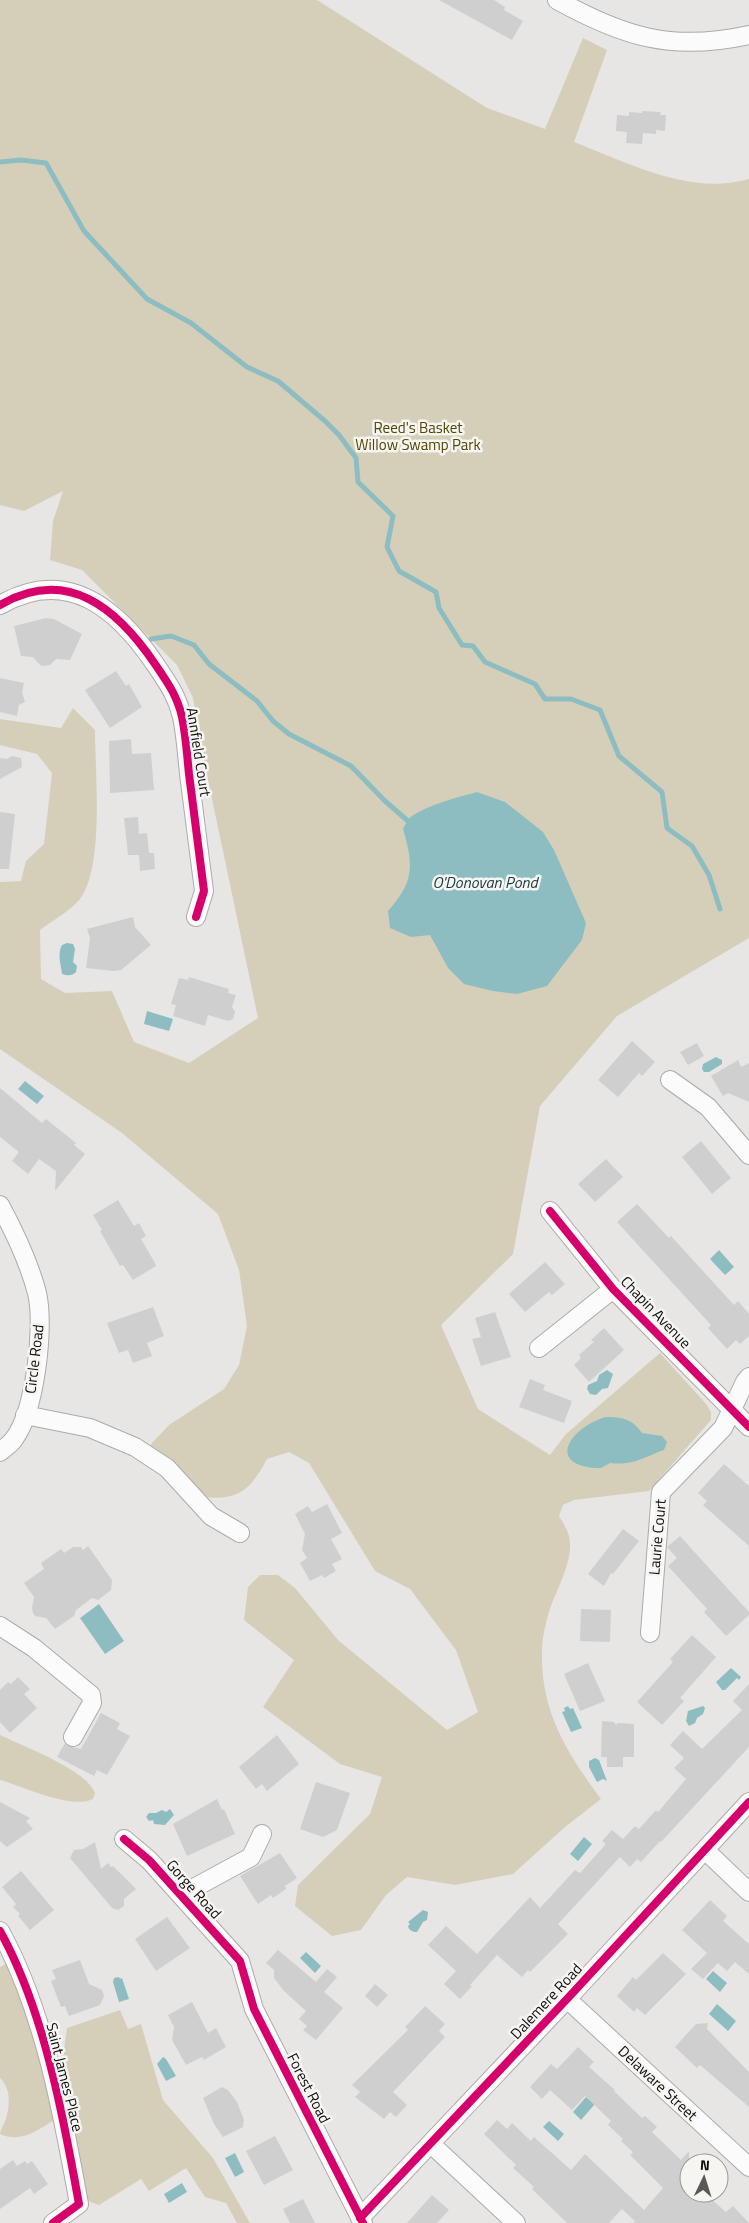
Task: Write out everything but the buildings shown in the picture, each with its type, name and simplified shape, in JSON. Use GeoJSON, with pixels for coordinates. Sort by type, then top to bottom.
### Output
{"type":"FeatureCollection","features":[{"type":"Feature","properties":{"kind":"street"},"geometry":{"type":"LineString","coordinates":[[557,0],[608,26],[644,37],[699,42],[749,35]]}},
{"type":"Feature","properties":{"kind":"street","name":"Annfield Court"},"geometry":{"type":"LineString","coordinates":[[0,606],[17,596],[40,590],[67,591],[91,598],[108,611],[129,632],[172,686],[182,717],[204,892],[196,917]]}},
{"type":"Feature","properties":{"kind":"street"},"geometry":{"type":"LineString","coordinates":[[670,1080],[708,1107],[749,1155]]}},
{"type":"Feature","properties":{"kind":"street","name":"Circle Road"},"geometry":{"type":"LineString","coordinates":[[0,1205],[28,1262],[37,1295],[40,1336],[34,1380],[25,1416],[14,1439],[0,1452]]}},
{"type":"Feature","properties":{"kind":"street","name":"Chapin Avenue"},"geometry":{"type":"LineString","coordinates":[[550,1210],[613,1289],[732,1408],[749,1428]]}},
{"type":"Feature","properties":{"kind":"street"},"geometry":{"type":"LineString","coordinates":[[539,1348],[613,1289]]}},
{"type":"Feature","properties":{"kind":"street","name":"Laurie Court"},"geometry":{"type":"LineString","coordinates":[[650,1633],[660,1492],[723,1428],[744,1382],[749,1377]]}},
{"type":"Feature","properties":{"kind":"street"},"geometry":{"type":"LineString","coordinates":[[25,1416],[90,1428],[135,1447],[168,1468],[190,1495],[211,1516],[240,1533]]}},
{"type":"Feature","properties":{"kind":"street"},"geometry":{"type":"LineString","coordinates":[[0,1626],[34,1648],[91,1695],[92,1702],[73,1737]]}},
{"type":"Feature","properties":{"kind":"street","name":"Dalemere Road"},"geometry":{"type":"LineString","coordinates":[[361,2220],[749,1802]]}},
{"type":"Feature","properties":{"kind":"street"},"geometry":{"type":"LineString","coordinates":[[182,1895],[251,1857],[262,1834]]}},
{"type":"Feature","properties":{"kind":"street","name":"Gorge Road"},"geometry":{"type":"LineString","coordinates":[[124,1840],[149,1860],[240,1961]]}},
{"type":"Feature","properties":{"kind":"street"},"geometry":{"type":"LineString","coordinates":[[705,1850],[749,1892]]}},
{"type":"Feature","properties":{"kind":"street","name":"Saint James Place"},"geometry":{"type":"LineString","coordinates":[[0,1931],[14,1956],[46,2054],[79,2204],[52,2223]]}},
{"type":"Feature","properties":{"kind":"street","name":"Forest Road"},"geometry":{"type":"LineString","coordinates":[[240,1961],[254,2009],[361,2220]]}},
{"type":"Feature","properties":{"kind":"street","name":"Delaware Street"},"geometry":{"type":"LineString","coordinates":[[567,1999],[749,2167]]}},
{"type":"Feature","properties":{"kind":"street"},"geometry":{"type":"LineString","coordinates":[[431,2144],[516,2223]]}},
{"type":"Feature","properties":{"kind":"green space","name":"Reed's Basket Willow Swamp Park"},"geometry":{"type":"Polygon","coordinates":[[[0,0],[317,0],[487,108],[545,129],[583,38],[607,50],[574,142],[660,175],[682,180],[704,183],[727,183],[749,179],[749,938],[617,1016],[540,1106],[513,1254],[441,1325],[478,1409],[550,1455],[566,1434],[660,1353],[707,1405],[711,1412],[711,1420],[649,1491],[574,1500],[563,1505],[559,1516],[568,1533],[570,1551],[566,1570],[546,1622],[542,1650],[546,1693],[551,1712],[567,1748],[601,1799],[565,1827],[513,1874],[455,1885],[407,1877],[386,1895],[361,1930],[332,1936],[295,1906],[298,1885],[370,1814],[382,1777],[340,1764],[263,1707],[294,1660],[244,1620],[248,1587],[260,1575],[278,1575],[295,1588],[338,1640],[447,1730],[478,1712],[456,1650],[410,1589],[375,1571],[309,1463],[289,1452],[267,1459],[255,1479],[242,1492],[225,1497],[202,1497],[174,1463],[150,1445],[169,1425],[224,1389],[239,1365],[247,1326],[239,1270],[218,1214],[122,1133],[0,1049],[0,882],[21,881],[26,861],[44,844],[52,773],[37,754],[0,745],[0,719],[61,728],[73,708],[95,730],[96,839],[89,881],[79,901],[40,930],[41,979],[65,993],[112,991],[134,1042],[189,1063],[258,1018],[207,775],[193,698],[177,665],[82,570],[50,560],[53,521],[63,491],[24,511],[0,505],[0,0]]]}},
{"type":"Feature","properties":{"kind":"green space"},"geometry":{"type":"Polygon","coordinates":[[[0,1735],[67,1767],[90,1784],[95,1793],[93,1799],[84,1802],[72,1802],[46,1796],[0,1780],[0,1735]]]}},
{"type":"Feature","properties":{"kind":"green space"},"geometry":{"type":"Polygon","coordinates":[[[7,1963],[38,2049],[54,2120],[28,2134],[14,2137],[0,2134],[6,2119],[9,2102],[8,2092],[0,2078],[0,1967],[7,1963]]]}},
{"type":"Feature","properties":{"kind":"green space"},"geometry":{"type":"Polygon","coordinates":[[[120,2010],[128,2029],[141,2024],[163,2100],[213,2158],[250,2223],[237,2223],[226,2203],[205,2197],[186,2168],[149,2191],[141,2179],[99,2205],[88,2201],[61,2070],[67,2028],[120,2010]]]}},
{"type":"Feature","properties":{"kind":"water","name":"O'Donovan Pond"},"geometry":{"type":"Polygon","coordinates":[[[477,792],[505,802],[543,832],[554,850],[586,923],[582,940],[547,986],[517,994],[493,991],[464,984],[448,968],[430,935],[411,937],[390,928],[388,911],[403,891],[409,873],[409,853],[403,829],[407,822],[412,816],[427,808],[477,792]]]}},
{"type":"Feature","properties":{"kind":"water"},"geometry":{"type":"Polygon","coordinates":[[[67,943],[73,944],[75,949],[73,962],[77,966],[76,972],[70,975],[62,974],[60,960],[62,945],[67,943]]]}},
{"type":"Feature","properties":{"kind":"water"},"geometry":{"type":"Polygon","coordinates":[[[147,1011],[173,1019],[169,1031],[144,1024],[147,1011]]]}},
{"type":"Feature","properties":{"kind":"water"},"geometry":{"type":"Polygon","coordinates":[[[716,1057],[722,1060],[722,1064],[709,1072],[704,1072],[702,1069],[703,1064],[716,1057]]]}},
{"type":"Feature","properties":{"kind":"water"},"geometry":{"type":"Polygon","coordinates":[[[25,1081],[44,1096],[37,1104],[18,1089],[25,1081]]]}},
{"type":"Feature","properties":{"kind":"water"},"geometry":{"type":"Polygon","coordinates":[[[719,1250],[734,1267],[725,1275],[710,1259],[719,1250]]]}},
{"type":"Feature","properties":{"kind":"water"},"geometry":{"type":"Polygon","coordinates":[[[607,1370],[613,1374],[608,1388],[602,1389],[596,1395],[590,1394],[587,1389],[588,1385],[597,1381],[599,1375],[607,1370]]]}},
{"type":"Feature","properties":{"kind":"water"},"geometry":{"type":"Polygon","coordinates":[[[605,1417],[626,1420],[635,1425],[642,1433],[662,1436],[667,1442],[664,1450],[632,1462],[610,1463],[601,1468],[584,1466],[573,1461],[568,1455],[568,1447],[573,1438],[581,1430],[605,1417]]]}},
{"type":"Feature","properties":{"kind":"water"},"geometry":{"type":"Polygon","coordinates":[[[99,1604],[124,1641],[105,1654],[80,1618],[99,1604]]]}},
{"type":"Feature","properties":{"kind":"water"},"geometry":{"type":"Polygon","coordinates":[[[731,1668],[741,1677],[739,1680],[737,1678],[725,1690],[722,1690],[716,1682],[731,1668]]]}},
{"type":"Feature","properties":{"kind":"water"},"geometry":{"type":"Polygon","coordinates":[[[568,1706],[570,1709],[573,1708],[582,1728],[571,1732],[562,1712],[568,1706]]]}},
{"type":"Feature","properties":{"kind":"water"},"geometry":{"type":"Polygon","coordinates":[[[703,1706],[705,1708],[703,1714],[697,1718],[695,1723],[689,1726],[686,1721],[688,1711],[703,1706]]]}},
{"type":"Feature","properties":{"kind":"water"},"geometry":{"type":"Polygon","coordinates":[[[595,1758],[599,1760],[607,1781],[603,1779],[597,1782],[589,1767],[589,1761],[595,1758]]]}},
{"type":"Feature","properties":{"kind":"water"},"geometry":{"type":"Polygon","coordinates":[[[170,1809],[174,1815],[165,1825],[154,1824],[153,1820],[149,1821],[146,1817],[149,1813],[156,1813],[162,1810],[166,1812],[170,1809]]]}},
{"type":"Feature","properties":{"kind":"water"},"geometry":{"type":"Polygon","coordinates":[[[584,1837],[592,1844],[578,1861],[570,1854],[584,1837]]]}},
{"type":"Feature","properties":{"kind":"water"},"geometry":{"type":"Polygon","coordinates":[[[423,1910],[428,1912],[427,1920],[423,1922],[417,1932],[414,1932],[408,1927],[410,1924],[408,1922],[423,1910]]]}},
{"type":"Feature","properties":{"kind":"water"},"geometry":{"type":"Polygon","coordinates":[[[306,1952],[321,1966],[315,1973],[300,1958],[306,1952]]]}},
{"type":"Feature","properties":{"kind":"water"},"geometry":{"type":"Polygon","coordinates":[[[713,1971],[727,1983],[720,1992],[706,1979],[713,1971]]]}},
{"type":"Feature","properties":{"kind":"water"},"geometry":{"type":"Polygon","coordinates":[[[119,1977],[120,1979],[122,1978],[129,1999],[119,2002],[113,1982],[114,1978],[119,1977]]]}},
{"type":"Feature","properties":{"kind":"water"},"geometry":{"type":"Polygon","coordinates":[[[717,2004],[736,2021],[728,2031],[709,2014],[717,2004]]]}},
{"type":"Feature","properties":{"kind":"water"},"geometry":{"type":"Polygon","coordinates":[[[163,2057],[176,2076],[166,2081],[157,2064],[163,2057]]]}},
{"type":"Feature","properties":{"kind":"water"},"geometry":{"type":"Polygon","coordinates":[[[586,2097],[595,2104],[581,2120],[573,2112],[586,2097]]]}},
{"type":"Feature","properties":{"kind":"water"},"geometry":{"type":"Polygon","coordinates":[[[549,2121],[564,2134],[558,2141],[543,2127],[549,2121]]]}},
{"type":"Feature","properties":{"kind":"water"},"geometry":{"type":"Polygon","coordinates":[[[235,2153],[244,2172],[235,2177],[225,2158],[235,2153]]]}},
{"type":"Feature","properties":{"kind":"water"},"geometry":{"type":"Polygon","coordinates":[[[182,2183],[187,2192],[169,2203],[164,2194],[182,2183]]]}},
{"type":"Feature","properties":{"kind":"waterway"},"geometry":{"type":"LineString","coordinates":[[0,162],[21,160],[46,163],[84,231],[147,299],[191,323],[247,367],[278,381],[339,435],[356,458],[358,482],[393,516],[387,547],[399,571],[436,592],[439,608],[462,645],[473,646],[485,662],[535,684],[545,699],[571,699],[600,710],[619,756],[662,792],[667,828],[692,846],[709,875],[720,909]]}},
{"type":"Feature","properties":{"kind":"waterway"},"geometry":{"type":"LineString","coordinates":[[151,639],[171,636],[194,645],[209,664],[257,701],[273,721],[289,734],[351,766],[385,801],[408,821]]}},
{"type":"Feature","properties":{"kind":"cycle path"},"geometry":{"type":"LineString","coordinates":[[0,605],[24,594],[47,590],[68,592],[88,599],[107,610],[124,626],[140,644],[167,683],[180,709],[183,724],[204,891],[196,917]]}},
{"type":"Feature","properties":{"kind":"cycle path"},"geometry":{"type":"LineString","coordinates":[[550,1211],[613,1289],[749,1427]]}},
{"type":"Feature","properties":{"kind":"cycle path"},"geometry":{"type":"LineString","coordinates":[[360,2218],[567,1999],[749,1802]]}},
{"type":"Feature","properties":{"kind":"cycle path"},"geometry":{"type":"LineString","coordinates":[[124,1839],[149,1860],[240,1961],[254,2009],[363,2223]]}},
{"type":"Feature","properties":{"kind":"cycle path"},"geometry":{"type":"LineString","coordinates":[[0,1931],[29,1994],[40,2029],[59,2099],[79,2204],[53,2223]]}}]}
